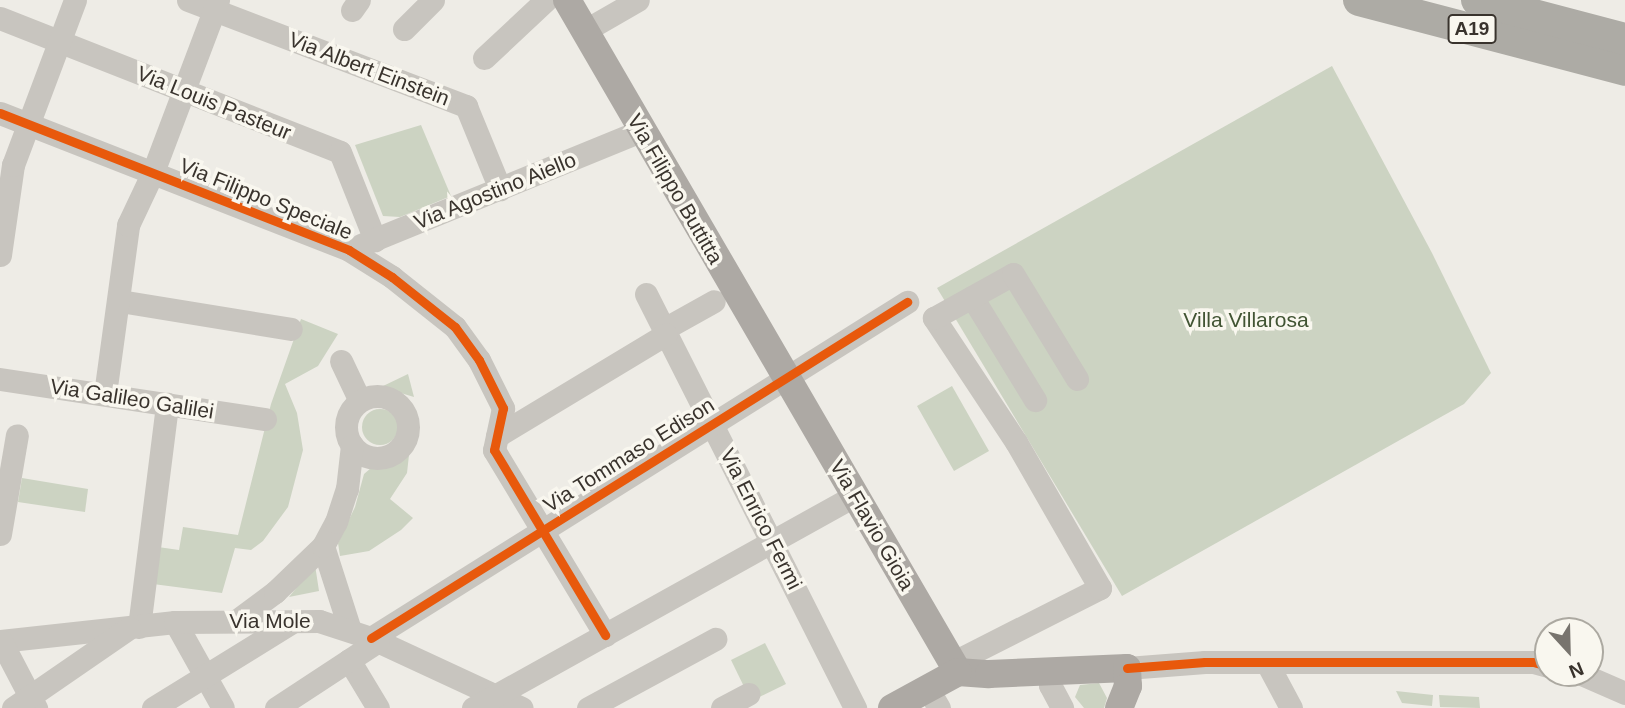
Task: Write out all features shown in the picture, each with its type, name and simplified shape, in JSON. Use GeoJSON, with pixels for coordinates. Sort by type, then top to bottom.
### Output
{"type":"FeatureCollection","features":[{"type":"Feature","properties":{"kind":"highway","name":"A19"},"geometry":{"type":"LineString","coordinates":[[1359,0],[1625,70]]}},
{"type":"Feature","properties":{"kind":"highway","name":"A19"},"geometry":{"type":"LineString","coordinates":[[1477,0],[1625,39]]}},
{"type":"Feature","properties":{"kind":"main road","name":"Via Filippo Buttitta"},"geometry":{"type":"LineString","coordinates":[[567,0],[640,131],[785,377]]}},
{"type":"Feature","properties":{"kind":"main road","name":"Via Flavio Gioia"},"geometry":{"type":"LineString","coordinates":[[785,377],[955,668]]}},
{"type":"Feature","properties":{"kind":"main road"},"geometry":{"type":"LineString","coordinates":[[892,708],[934,698],[955,668],[1049,672],[1127,668],[1128,686],[1119,708]]}},
{"type":"Feature","properties":{"kind":"street"},"geometry":{"type":"LineString","coordinates":[[0,255],[13,165],[75,0]]}},
{"type":"Feature","properties":{"kind":"street","name":"Via Albert Einstein"},"geometry":{"type":"LineString","coordinates":[[188,0],[216,5],[466,106],[500,189]]}},
{"type":"Feature","properties":{"kind":"street"},"geometry":{"type":"LineString","coordinates":[[404,29],[433,0]]}},
{"type":"Feature","properties":{"kind":"street"},"geometry":{"type":"LineString","coordinates":[[484,58],[546,0]]}},
{"type":"Feature","properties":{"kind":"street"},"geometry":{"type":"LineString","coordinates":[[584,31],[638,0]]}},
{"type":"Feature","properties":{"kind":"street"},"geometry":{"type":"LineString","coordinates":[[105,394],[120,301],[128,225],[153,173],[185,93],[216,5]]}},
{"type":"Feature","properties":{"kind":"street","name":"Via Louis Pasteur"},"geometry":{"type":"LineString","coordinates":[[0,18],[60,39],[185,93],[340,152],[375,240]]}},
{"type":"Feature","properties":{"kind":"street","name":"Via Filippo Speciale"},"geometry":{"type":"LineString","coordinates":[[0,113],[349,250],[391,277],[455,327],[479,360],[503,408],[495,443]]}},
{"type":"Feature","properties":{"kind":"street","name":"Via Agostino Aiello"},"geometry":{"type":"LineString","coordinates":[[349,250],[640,131]]}},
{"type":"Feature","properties":{"kind":"street"},"geometry":{"type":"LineString","coordinates":[[955,668],[1100,587],[1016,442],[934,318],[1013,274],[1076,379]]}},
{"type":"Feature","properties":{"kind":"street","name":"Via Enrico Fermi"},"geometry":{"type":"LineString","coordinates":[[646,294],[855,708]]}},
{"type":"Feature","properties":{"kind":"street"},"geometry":{"type":"LineString","coordinates":[[972,297],[1035,400]]}},
{"type":"Feature","properties":{"kind":"street"},"geometry":{"type":"LineString","coordinates":[[120,301],[291,330]]}},
{"type":"Feature","properties":{"kind":"street"},"geometry":{"type":"LineString","coordinates":[[605,635],[542,530],[495,443],[715,301]]}},
{"type":"Feature","properties":{"kind":"street","name":"Via Tommaso Edison"},"geometry":{"type":"LineString","coordinates":[[276,708],[349,660],[366,636],[542,530],[907,302]]}},
{"type":"Feature","properties":{"kind":"street"},"geometry":{"type":"LineString","coordinates":[[341,361],[360,401]]}},
{"type":"Feature","properties":{"kind":"street","name":"Via Galileo Galilei"},"geometry":{"type":"LineString","coordinates":[[0,379],[265,419]]}},
{"type":"Feature","properties":{"kind":"street"},"geometry":{"type":"LineString","coordinates":[[236,621],[275,592],[323,546],[336,522],[347,489],[352,444],[346,426],[348,416],[360,401],[379,396],[397,403],[403,410],[408,431],[398,449],[379,458],[368,457],[352,444]]}},
{"type":"Feature","properties":{"kind":"street"},"geometry":{"type":"LineString","coordinates":[[0,641],[26,704],[134,627],[167,404]]}},
{"type":"Feature","properties":{"kind":"street"},"geometry":{"type":"LineString","coordinates":[[0,534],[17,435]]}},
{"type":"Feature","properties":{"kind":"street"},"geometry":{"type":"LineString","coordinates":[[473,708],[855,495]]}},
{"type":"Feature","properties":{"kind":"street"},"geometry":{"type":"LineString","coordinates":[[323,546],[366,636]]}},
{"type":"Feature","properties":{"kind":"street"},"geometry":{"type":"LineString","coordinates":[[153,708],[294,621]]}},
{"type":"Feature","properties":{"kind":"street","name":"Via Mole"},"geometry":{"type":"LineString","coordinates":[[0,641],[175,622],[319,621],[366,636],[522,708]]}},
{"type":"Feature","properties":{"kind":"street"},"geometry":{"type":"LineString","coordinates":[[175,622],[223,708]]}},
{"type":"Feature","properties":{"kind":"street"},"geometry":{"type":"LineString","coordinates":[[589,708],[716,639]]}},
{"type":"Feature","properties":{"kind":"street"},"geometry":{"type":"LineString","coordinates":[[349,660],[379,708]]}},
{"type":"Feature","properties":{"kind":"street"},"geometry":{"type":"LineString","coordinates":[[1127,668],[1205,662],[1534,662]]}},
{"type":"Feature","properties":{"kind":"street"},"geometry":{"type":"LineString","coordinates":[[1267,663],[1291,708]]}},
{"type":"Feature","properties":{"kind":"street"},"geometry":{"type":"LineString","coordinates":[[1049,672],[1050,685],[1062,708]]}},
{"type":"Feature","properties":{"kind":"street"},"geometry":{"type":"LineString","coordinates":[[1604,684],[1625,693]]}},
{"type":"Feature","properties":{"kind":"street"},"geometry":{"type":"LineString","coordinates":[[722,708],[748,694]]}},
{"type":"Feature","properties":{"kind":"green space","name":"Villa Villarosa"},"geometry":{"type":"Polygon","coordinates":[[[1332,66],[1432,253],[1491,373],[1464,404],[1122,596],[937,288],[1332,66]]]}},
{"type":"Feature","properties":{"kind":"green space"},"geometry":{"type":"Polygon","coordinates":[[[421,125],[451,196],[400,217],[383,216],[355,145],[421,125]]]}},
{"type":"Feature","properties":{"kind":"green space"},"geometry":{"type":"Polygon","coordinates":[[[301,319],[338,334],[318,366],[285,384],[297,413],[303,450],[288,507],[263,541],[251,550],[235,548],[222,593],[153,584],[158,547],[179,550],[183,527],[238,535],[271,404],[301,319]]]}},
{"type":"Feature","properties":{"kind":"green space"},"geometry":{"type":"Polygon","coordinates":[[[408,374],[414,397],[381,387],[408,374]]]}},
{"type":"Feature","properties":{"kind":"green space"},"geometry":{"type":"Polygon","coordinates":[[[952,386],[989,451],[954,471],[917,406],[952,386]]]}},
{"type":"Feature","properties":{"kind":"green space"},"geometry":{"type":"Polygon","coordinates":[[[380,409],[393,414],[398,427],[393,440],[380,445],[367,440],[362,427],[367,414],[380,409]]]}},
{"type":"Feature","properties":{"kind":"green space"},"geometry":{"type":"Polygon","coordinates":[[[409,455],[407,473],[390,499],[413,518],[401,530],[369,551],[340,556],[338,543],[355,507],[364,474],[371,468],[389,467],[409,455]]]}},
{"type":"Feature","properties":{"kind":"green space"},"geometry":{"type":"Polygon","coordinates":[[[22,478],[88,489],[85,512],[18,502],[22,478]]]}},
{"type":"Feature","properties":{"kind":"green space"},"geometry":{"type":"Polygon","coordinates":[[[315,565],[319,591],[289,597],[315,565]]]}},
{"type":"Feature","properties":{"kind":"green space"},"geometry":{"type":"Polygon","coordinates":[[[765,643],[786,684],[751,701],[731,660],[765,643]]]}},
{"type":"Feature","properties":{"kind":"green space"},"geometry":{"type":"Polygon","coordinates":[[[1099,683],[1107,698],[1104,708],[1084,708],[1075,697],[1080,685],[1099,683]]]}},
{"type":"Feature","properties":{"kind":"green space"},"geometry":{"type":"Polygon","coordinates":[[[1396,691],[1433,695],[1432,706],[1402,703],[1396,691]]]}},
{"type":"Feature","properties":{"kind":"green space"},"geometry":{"type":"Polygon","coordinates":[[[1439,695],[1479,697],[1480,708],[1440,707],[1439,695]]]}},
{"type":"Feature","properties":{"kind":"cycle path"},"geometry":{"type":"LineString","coordinates":[[0,113],[349,250],[392,277],[455,327],[479,360],[503,408],[494,450],[605,635]]}},
{"type":"Feature","properties":{"kind":"cycle path"},"geometry":{"type":"LineString","coordinates":[[371,638],[907,302]]}},
{"type":"Feature","properties":{"kind":"cycle path"},"geometry":{"type":"LineString","coordinates":[[1127,668],[1205,662],[1534,662]]}}]}
